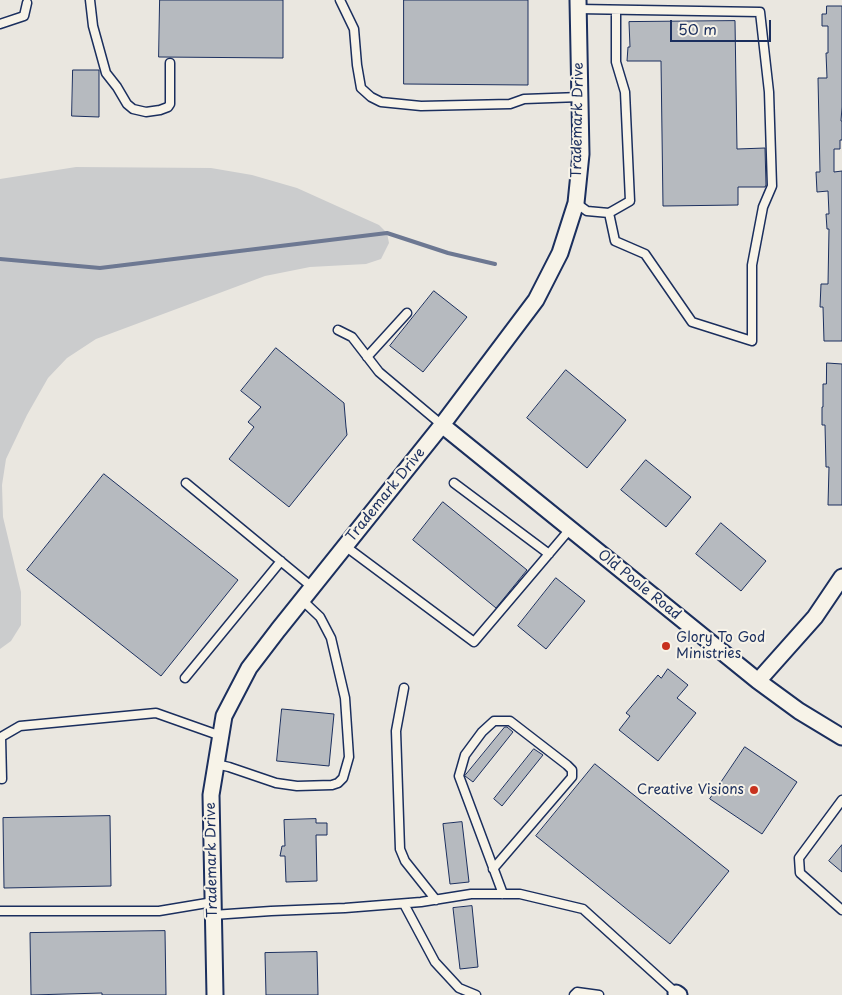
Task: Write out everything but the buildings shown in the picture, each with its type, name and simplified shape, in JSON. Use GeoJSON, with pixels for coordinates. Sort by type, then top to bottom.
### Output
{"type":"FeatureCollection","features":[{"type":"Feature","properties":{"kind":"street","name":"Trademark Drive"},"geometry":{"type":"LineString","coordinates":[[215,995],[211,796],[224,716],[249,668],[442,425],[536,300],[560,253],[576,204],[580,154],[578,5]]}},
{"type":"Feature","properties":{"kind":"street","name":"Old Poole Road"},"geometry":{"type":"LineString","coordinates":[[442,425],[758,681],[799,711],[842,738]]}},
{"type":"Feature","properties":{"kind":"street"},"geometry":{"type":"LineString","coordinates":[[758,681],[815,617],[842,577]]}},
{"type":"Feature","properties":{"kind":"lane"},"geometry":{"type":"LineString","coordinates":[[90,0],[93,26],[106,73],[127,104],[133,109],[146,112],[168,107],[170,104],[170,63]]}},
{"type":"Feature","properties":{"kind":"lane"},"geometry":{"type":"LineString","coordinates":[[340,0],[354,28],[361,88],[371,97],[381,102],[421,106],[510,104],[524,99],[580,97]]}},
{"type":"Feature","properties":{"kind":"lane"},"geometry":{"type":"LineString","coordinates":[[0,24],[24,16],[27,3]]}},
{"type":"Feature","properties":{"kind":"lane"},"geometry":{"type":"LineString","coordinates":[[578,5],[616,10],[760,12],[769,92],[772,186],[762,207],[752,265],[752,341],[692,322],[645,254],[615,241],[609,213]]}},
{"type":"Feature","properties":{"kind":"lane"},"geometry":{"type":"LineString","coordinates":[[576,204],[587,211],[609,213],[630,201],[625,92],[616,62],[616,10]]}},
{"type":"Feature","properties":{"kind":"lane"},"geometry":{"type":"LineString","coordinates":[[367,356],[407,313]]}},
{"type":"Feature","properties":{"kind":"lane"},"geometry":{"type":"LineString","coordinates":[[338,330],[352,336],[380,372],[442,425]]}},
{"type":"Feature","properties":{"kind":"lane"},"geometry":{"type":"LineString","coordinates":[[186,483],[312,587]]}},
{"type":"Feature","properties":{"kind":"lane"},"geometry":{"type":"LineString","coordinates":[[454,483],[549,554]]}},
{"type":"Feature","properties":{"kind":"lane"},"geometry":{"type":"LineString","coordinates":[[345,546],[474,642],[570,529]]}},
{"type":"Feature","properties":{"kind":"lane"},"geometry":{"type":"LineString","coordinates":[[185,678],[281,561]]}},
{"type":"Feature","properties":{"kind":"lane"},"geometry":{"type":"LineString","coordinates":[[216,764],[229,766],[276,783],[297,786],[332,786],[343,778],[349,756],[345,698],[331,638],[320,616],[302,600]]}},
{"type":"Feature","properties":{"kind":"lane"},"geometry":{"type":"LineString","coordinates":[[404,688],[396,731],[400,849],[405,861],[436,900]]}},
{"type":"Feature","properties":{"kind":"lane"},"geometry":{"type":"LineString","coordinates":[[2,779],[1,737],[20,726],[156,713],[221,736]]}},
{"type":"Feature","properties":{"kind":"lane"},"geometry":{"type":"LineString","coordinates":[[493,869],[572,777],[572,770],[567,765],[510,721],[494,721],[482,732],[465,755],[458,776],[493,869],[503,894]]}},
{"type":"Feature","properties":{"kind":"lane"},"geometry":{"type":"LineString","coordinates":[[842,800],[799,858],[800,873],[842,910]]}},
{"type":"Feature","properties":{"kind":"lane"},"geometry":{"type":"LineString","coordinates":[[0,911],[159,911],[213,908],[271,911],[404,904],[471,894],[520,894],[583,909],[672,993]]}},
{"type":"Feature","properties":{"kind":"lane"},"geometry":{"type":"LineString","coordinates":[[404,904],[435,962],[458,988],[476,995]]}},
{"type":"Feature","properties":{"kind":"lane"},"geometry":{"type":"LineString","coordinates":[[574,995],[579,992],[599,995]]}},
{"type":"Feature","properties":{"kind":"shaded area"},"geometry":{"type":"Polygon","coordinates":[[[76,167],[211,168],[252,175],[297,188],[379,225],[387,233],[389,243],[381,259],[366,264],[310,267],[265,276],[96,339],[67,358],[48,378],[27,415],[6,459],[2,485],[3,517],[21,592],[21,625],[11,641],[0,649],[0,179],[76,167]]]}},
{"type":"Feature","properties":{"kind":"waterway"},"geometry":{"type":"LineString","coordinates":[[0,259],[100,268],[387,233],[448,253],[495,264]]}},
{"type":"Feature","properties":{"kind":"place","name":"Glory To God Ministries"},"geometry":{"type":"Point","coordinates":[666,646]}},
{"type":"Feature","properties":{"kind":"place","name":"Creative Visions"},"geometry":{"type":"Point","coordinates":[754,790]}}]}
